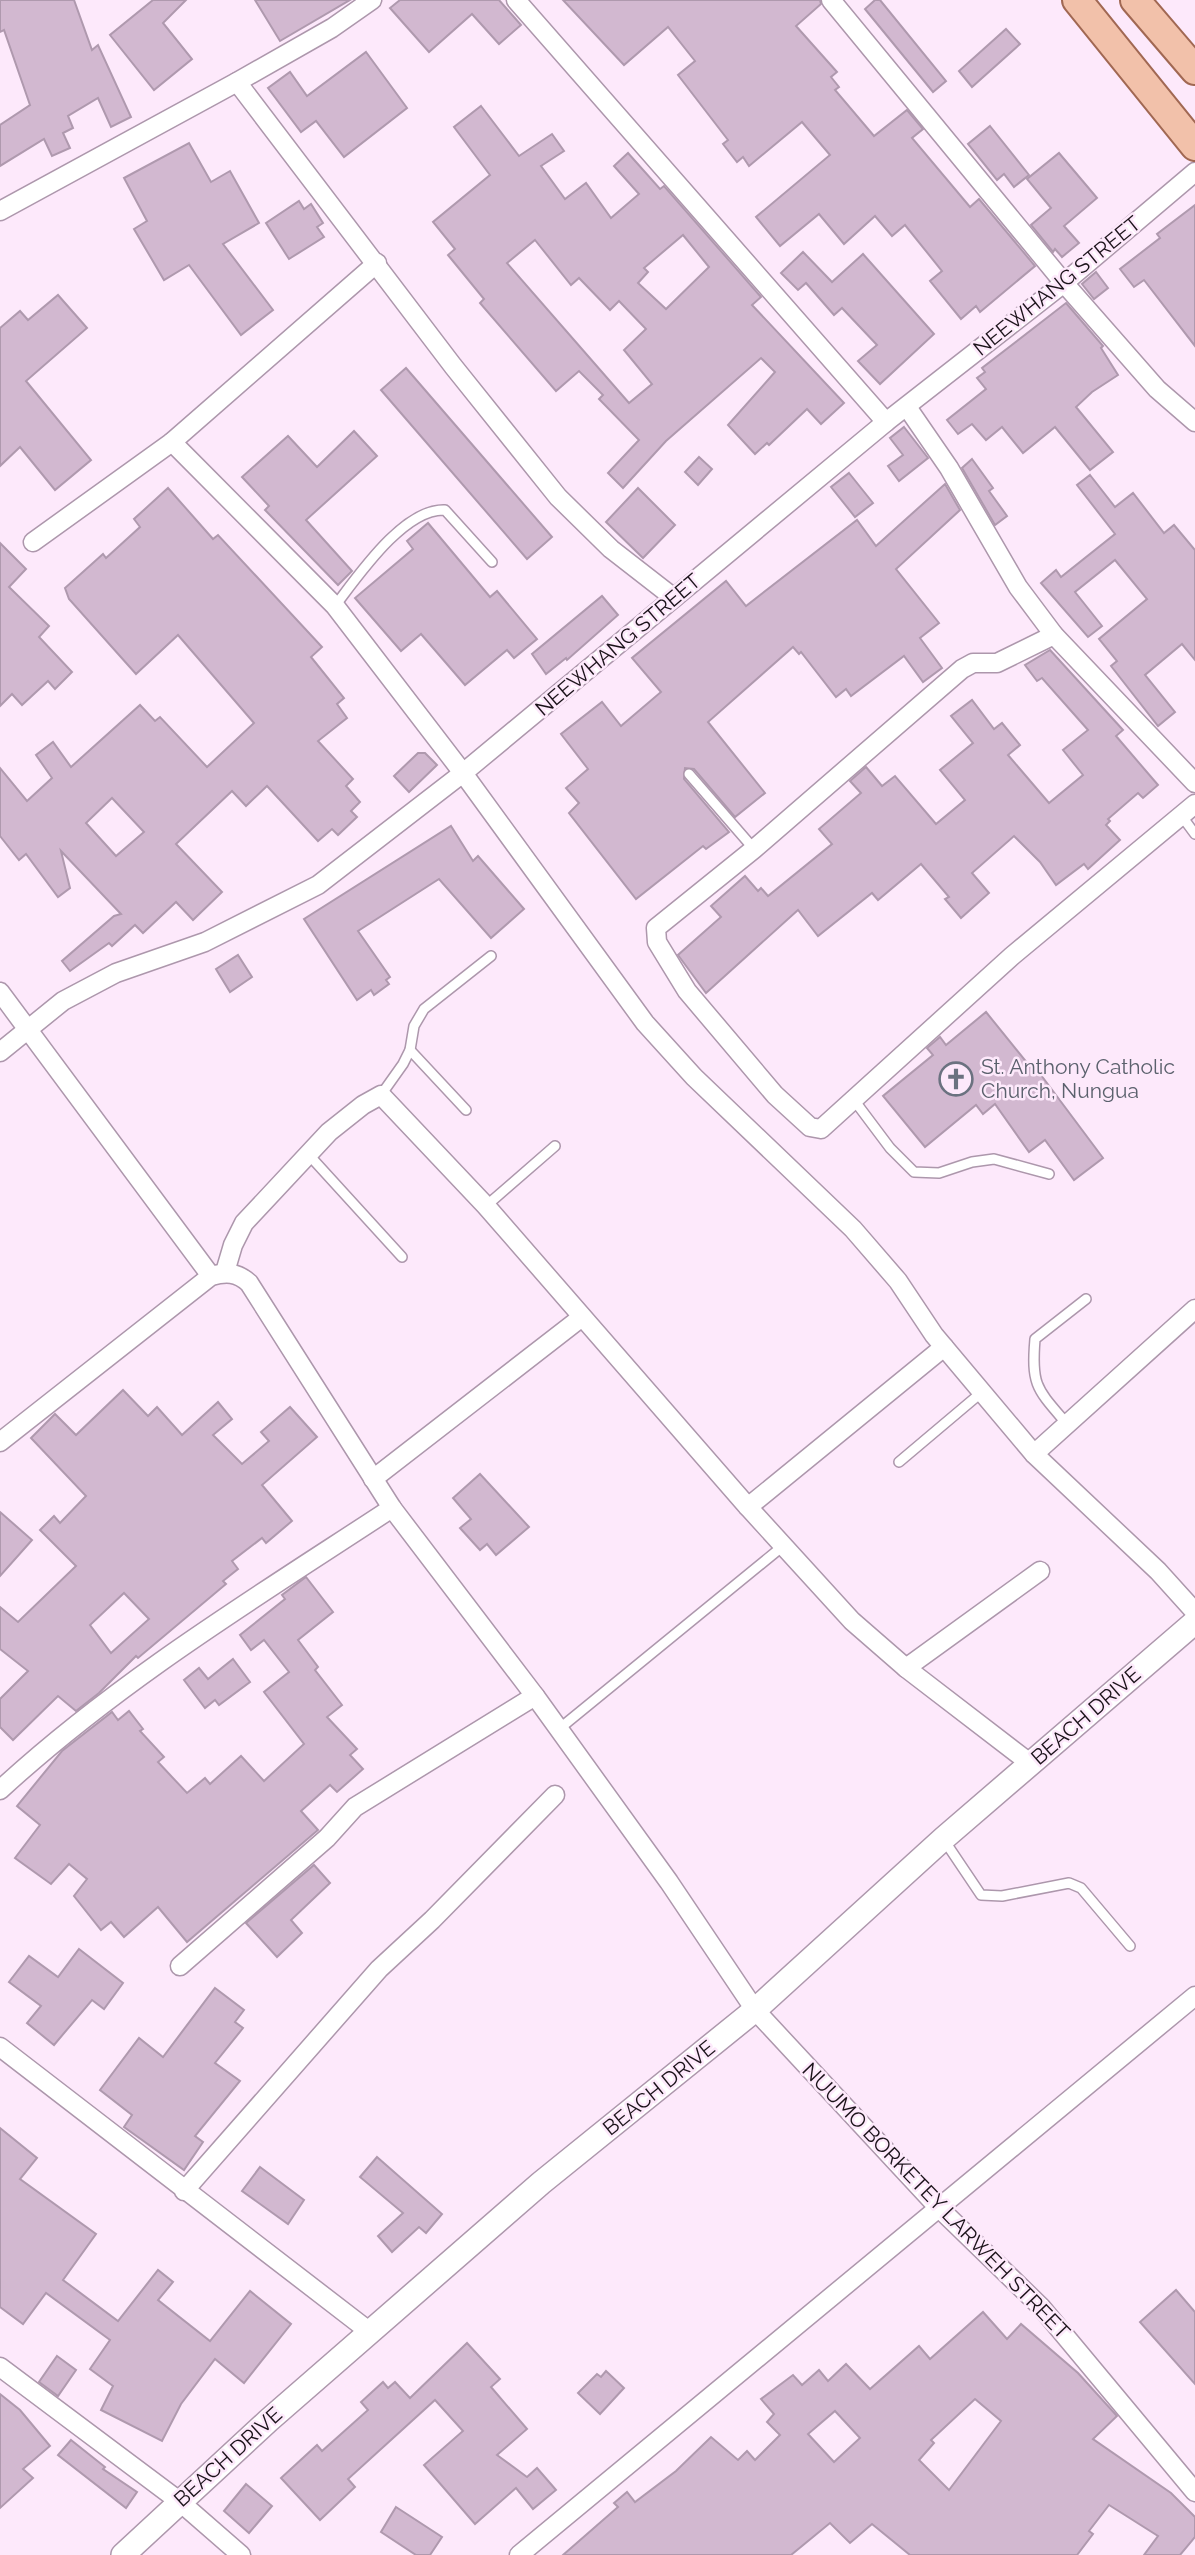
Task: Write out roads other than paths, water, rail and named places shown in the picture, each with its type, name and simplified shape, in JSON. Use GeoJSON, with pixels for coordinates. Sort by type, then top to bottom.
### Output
{"type":"FeatureCollection","features":[{"type":"Feature","properties":{"kind":"main road"},"geometry":{"type":"LineString","coordinates":[[1077,0],[1195,146]]}},
{"type":"Feature","properties":{"kind":"main road"},"geometry":{"type":"LineString","coordinates":[[1135,0],[1195,70]]}},
{"type":"Feature","properties":{"kind":"street"},"geometry":{"type":"LineString","coordinates":[[0,211],[237,82],[332,28],[372,0]]}},
{"type":"Feature","properties":{"kind":"street"},"geometry":{"type":"LineString","coordinates":[[516,0],[886,422]]}},
{"type":"Feature","properties":{"kind":"street"},"geometry":{"type":"LineString","coordinates":[[831,0],[1064,283],[1157,389],[1195,422]]}},
{"type":"Feature","properties":{"kind":"street"},"geometry":{"type":"LineString","coordinates":[[237,82],[453,366],[558,497],[611,549],[674,598]]}},
{"type":"Feature","properties":{"kind":"street","name":"NEEWHANG STREET"},"geometry":{"type":"LineString","coordinates":[[0,1052],[63,1001],[116,973],[205,942],[318,885],[463,773],[886,422],[1064,283],[1195,172]]}},
{"type":"Feature","properties":{"kind":"street"},"geometry":{"type":"LineString","coordinates":[[33,542],[172,442],[377,263]]}},
{"type":"Feature","properties":{"kind":"street"},"geometry":{"type":"LineString","coordinates":[[907,407],[949,468],[1018,587],[1054,635],[1195,783]]}},
{"type":"Feature","properties":{"kind":"street"},"geometry":{"type":"LineString","coordinates":[[172,442],[335,607],[463,773],[645,1023],[694,1077],[853,1229],[898,1281],[944,1347],[1034,1454],[1158,1571],[1194,1624]]}},
{"type":"Feature","properties":{"kind":"street"},"geometry":{"type":"LineString","coordinates":[[1054,635],[997,663],[973,663],[962,669],[754,849],[656,928],[657,942],[687,991],[775,1095],[810,1127],[821,1129],[1012,956],[1188,809]]}},
{"type":"Feature","properties":{"kind":"street"},"geometry":{"type":"LineString","coordinates":[[0,992],[218,1274]]}},
{"type":"Feature","properties":{"kind":"street"},"geometry":{"type":"LineString","coordinates":[[0,1442],[218,1274],[244,1223],[330,1132],[381,1095],[486,1206],[748,1507],[852,1621],[905,1668],[1031,1764]]}},
{"type":"Feature","properties":{"kind":"street","name":"NUUMO BORKETEY LARWEH STREET"},"geometry":{"type":"LineString","coordinates":[[218,1274],[241,1275],[249,1283],[392,1508],[559,1729],[669,1882],[755,2010],[938,2207],[1041,2307],[1195,2492]]}},
{"type":"Feature","properties":{"kind":"street"},"geometry":{"type":"LineString","coordinates":[[1034,1454],[1195,1309]]}},
{"type":"Feature","properties":{"kind":"street"},"geometry":{"type":"LineString","coordinates":[[373,1479],[582,1317]]}},
{"type":"Feature","properties":{"kind":"street"},"geometry":{"type":"LineString","coordinates":[[748,1507],[944,1347]]}},
{"type":"Feature","properties":{"kind":"street"},"geometry":{"type":"LineString","coordinates":[[0,1790],[43,1751],[95,1711],[237,1609],[392,1508]]}},
{"type":"Feature","properties":{"kind":"street"},"geometry":{"type":"LineString","coordinates":[[905,1668],[1040,1571]]}},
{"type":"Feature","properties":{"kind":"street","name":"BEACH DRIVE"},"geometry":{"type":"LineString","coordinates":[[123,2555],[179,2501],[541,2183],[755,2010],[943,1839],[1194,1624]]}},
{"type":"Feature","properties":{"kind":"street"},"geometry":{"type":"LineString","coordinates":[[180,1966],[327,1838],[355,1807],[535,1696]]}},
{"type":"Feature","properties":{"kind":"street"},"geometry":{"type":"LineString","coordinates":[[184,2190],[379,1969],[432,1920],[555,1795]]}},
{"type":"Feature","properties":{"kind":"street"},"geometry":{"type":"LineString","coordinates":[[524,2554],[1195,1996]]}},
{"type":"Feature","properties":{"kind":"street"},"geometry":{"type":"LineString","coordinates":[[0,2047],[370,2332]]}},
{"type":"Feature","properties":{"kind":"street"},"geometry":{"type":"LineString","coordinates":[[0,2367],[179,2501],[241,2555]]}},
{"type":"Feature","properties":{"kind":"lane"},"geometry":{"type":"LineString","coordinates":[[335,607],[376,553],[422,514],[434,509],[445,510],[492,562]]}},
{"type":"Feature","properties":{"kind":"lane"},"geometry":{"type":"LineString","coordinates":[[689,774],[754,849]]}},
{"type":"Feature","properties":{"kind":"lane"},"geometry":{"type":"LineString","coordinates":[[1188,809],[1195,834]]}},
{"type":"Feature","properties":{"kind":"lane"},"geometry":{"type":"LineString","coordinates":[[381,1095],[410,1050],[414,1026],[424,1009],[491,956]]}},
{"type":"Feature","properties":{"kind":"lane"},"geometry":{"type":"LineString","coordinates":[[410,1050],[466,1110]]}},
{"type":"Feature","properties":{"kind":"lane"},"geometry":{"type":"LineString","coordinates":[[854,1100],[890,1148],[914,1172],[939,1173],[972,1162],[994,1159],[1049,1174]]}},
{"type":"Feature","properties":{"kind":"lane"},"geometry":{"type":"LineString","coordinates":[[486,1206],[555,1146]]}},
{"type":"Feature","properties":{"kind":"lane"},"geometry":{"type":"LineString","coordinates":[[309,1154],[402,1257]]}},
{"type":"Feature","properties":{"kind":"lane"},"geometry":{"type":"LineString","coordinates":[[1067,1424],[1038,1391],[1032,1372],[1035,1339],[1086,1299]]}},
{"type":"Feature","properties":{"kind":"lane"},"geometry":{"type":"LineString","coordinates":[[898,1462],[982,1392]]}},
{"type":"Feature","properties":{"kind":"lane"},"geometry":{"type":"LineString","coordinates":[[559,1729],[783,1546]]}},
{"type":"Feature","properties":{"kind":"lane"},"geometry":{"type":"LineString","coordinates":[[943,1839],[981,1895],[1002,1896],[1069,1883],[1081,1888],[1130,1946]]}},
{"type":"Feature","properties":{"kind":"place","name":"St. Anthony Catholic Church, Nungua"},"geometry":{"type":"Point","coordinates":[956,1079]}}]}
